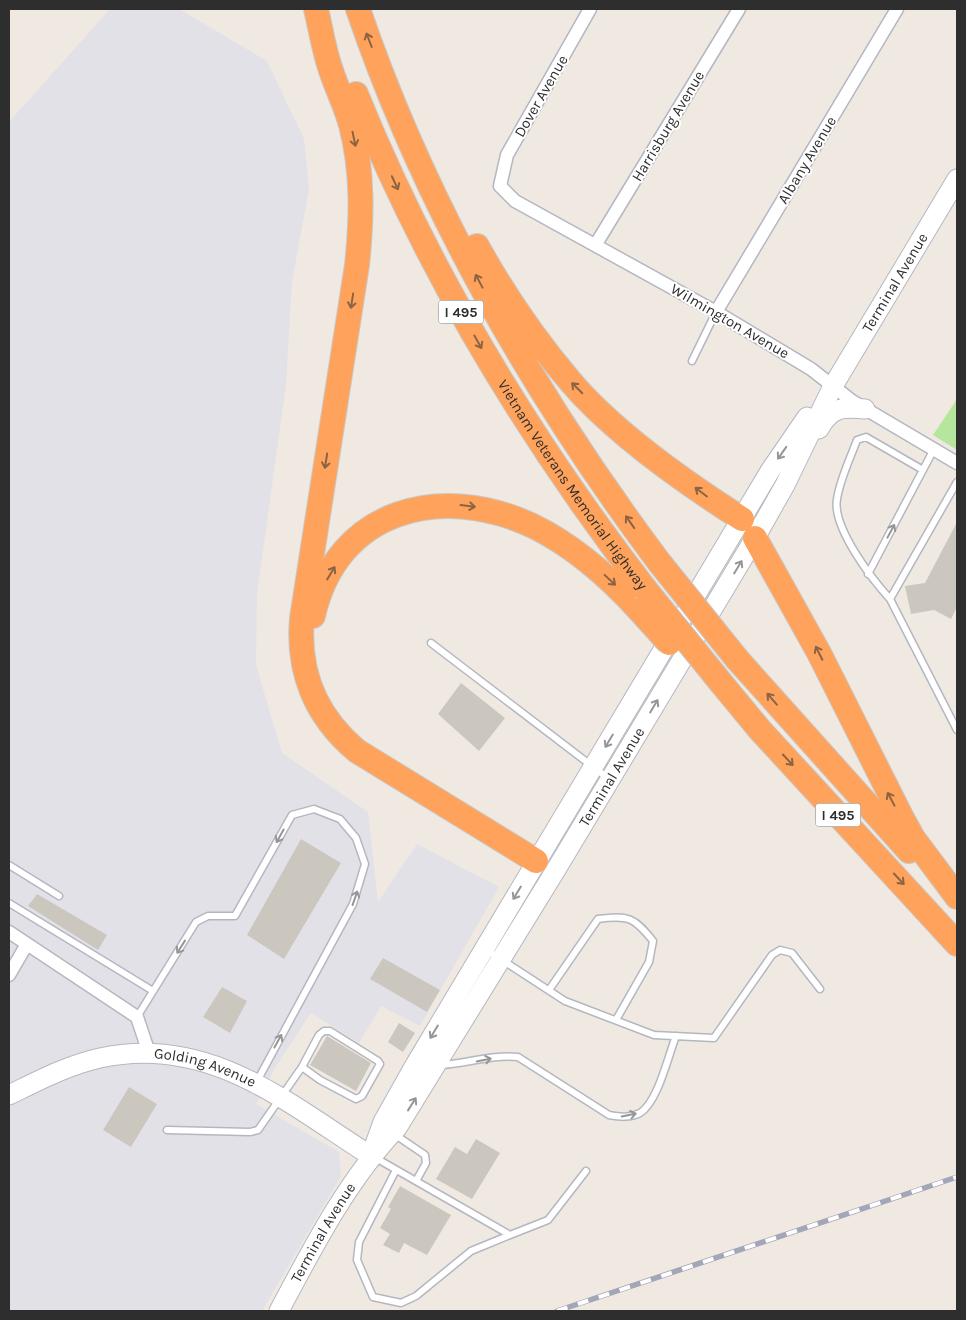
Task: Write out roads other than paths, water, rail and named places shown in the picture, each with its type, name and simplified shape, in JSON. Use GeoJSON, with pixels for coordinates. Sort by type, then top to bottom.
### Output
{"type":"FeatureCollection","features":[{"type":"Feature","properties":{"kind":"highway"},"geometry":{"type":"LineString","coordinates":[[316,9],[328,62],[348,114],[354,137],[360,175],[361,217],[357,265],[302,618],[301,652],[305,673],[313,695],[324,715],[336,731],[357,751],[545,860]]}},
{"type":"Feature","properties":{"kind":"highway","name":"Vietnam Veterans Memorial Highway"},"geometry":{"type":"LineString","coordinates":[[322,9],[370,130],[401,196],[479,346],[642,600],[720,690],[760,730],[957,944]]}},
{"type":"Feature","properties":{"kind":"highway","name":"Vietnam Veterans Memorial Highway"},"geometry":{"type":"LineString","coordinates":[[358,9],[381,71],[429,180],[499,317],[543,393],[585,457],[659,562],[737,659],[957,904]]}},
{"type":"Feature","properties":{"kind":"highway"},"geometry":{"type":"LineString","coordinates":[[381,71],[480,251],[533,334],[571,382],[619,429],[712,500],[742,519]]}},
{"type":"Feature","properties":{"kind":"highway"},"geometry":{"type":"LineString","coordinates":[[545,860],[376,750],[340,719],[322,688],[314,665],[312,628],[320,592],[342,555],[374,525],[397,514],[422,507],[458,505],[496,512],[547,534],[642,600]]}},
{"type":"Feature","properties":{"kind":"highway"},"geometry":{"type":"LineString","coordinates":[[755,538],[819,653],[913,838],[957,897]]}},
{"type":"Feature","properties":{"kind":"main road","name":"Terminal Avenue"},"geometry":{"type":"LineString","coordinates":[[371,1156],[383,1122],[484,948],[545,860],[610,780],[755,538],[785,485],[833,386],[957,179]]}},
{"type":"Feature","properties":{"kind":"main road","name":"Terminal Avenue"},"geometry":{"type":"LineString","coordinates":[[279,1311],[297,1277],[371,1156],[392,1133],[502,960],[545,860],[593,767],[775,463],[815,406],[833,386]]}},
{"type":"Feature","properties":{"kind":"main road"},"geometry":{"type":"LineString","coordinates":[[785,485],[798,468],[825,418],[832,412],[845,407],[865,409]]}},
{"type":"Feature","properties":{"kind":"main road"},"geometry":{"type":"LineString","coordinates":[[742,519],[755,538]]}},
{"type":"Feature","properties":{"kind":"main road"},"geometry":{"type":"LineString","coordinates":[[9,1095],[73,1066],[99,1058],[127,1053],[149,1052]]}},
{"type":"Feature","properties":{"kind":"main road","name":"Golding Avenue"},"geometry":{"type":"LineString","coordinates":[[149,1052],[191,1057],[231,1071],[280,1098],[371,1156]]}},
{"type":"Feature","properties":{"kind":"street","name":"Dover Avenue"},"geometry":{"type":"LineString","coordinates":[[500,186],[507,155],[590,9]]}},
{"type":"Feature","properties":{"kind":"street","name":"Harrisburg Avenue"},"geometry":{"type":"LineString","coordinates":[[596,244],[740,9]]}},
{"type":"Feature","properties":{"kind":"street","name":"Albany Avenue"},"geometry":{"type":"LineString","coordinates":[[716,312],[897,9]]}},
{"type":"Feature","properties":{"kind":"street","name":"Wilmington Avenue"},"geometry":{"type":"LineString","coordinates":[[500,186],[515,201],[596,244],[716,312],[811,369],[865,409],[957,463]]}},
{"type":"Feature","properties":{"kind":"street"},"geometry":{"type":"LineString","coordinates":[[9,932],[138,1017]]}},
{"type":"Feature","properties":{"kind":"street"},"geometry":{"type":"LineString","coordinates":[[9,975],[27,944]]}},
{"type":"Feature","properties":{"kind":"street","name":"Golding Avenue"},"geometry":{"type":"LineString","coordinates":[[138,1017],[149,1052]]}},
{"type":"Feature","properties":{"kind":"lane"},"geometry":{"type":"LineString","coordinates":[[692,362],[716,312]]}},
{"type":"Feature","properties":{"kind":"lane"},"geometry":{"type":"LineString","coordinates":[[923,470],[866,437],[857,440],[836,500],[838,519],[868,574],[890,598],[957,730]]}},
{"type":"Feature","properties":{"kind":"lane"},"geometry":{"type":"LineString","coordinates":[[868,574],[934,449]]}},
{"type":"Feature","properties":{"kind":"lane"},"geometry":{"type":"LineString","coordinates":[[890,598],[957,482]]}},
{"type":"Feature","properties":{"kind":"lane"},"geometry":{"type":"LineString","coordinates":[[431,642],[610,780]]}},
{"type":"Feature","properties":{"kind":"lane"},"geometry":{"type":"LineString","coordinates":[[138,1017],[196,922],[208,916],[235,916],[292,815],[314,809],[340,819],[356,838],[365,864],[353,904],[255,1084]]}},
{"type":"Feature","properties":{"kind":"lane"},"geometry":{"type":"LineString","coordinates":[[9,865],[58,896]]}},
{"type":"Feature","properties":{"kind":"lane"},"geometry":{"type":"LineString","coordinates":[[9,903],[153,991]]}},
{"type":"Feature","properties":{"kind":"lane"},"geometry":{"type":"LineString","coordinates":[[549,990],[598,919],[622,916],[641,926],[653,942],[649,962],[616,1020]]}},
{"type":"Feature","properties":{"kind":"lane"},"geometry":{"type":"LineString","coordinates":[[484,948],[565,1001],[654,1035],[714,1038],[772,955],[780,950],[792,953],[820,989]]}},
{"type":"Feature","properties":{"kind":"lane"},"geometry":{"type":"LineString","coordinates":[[166,1130],[250,1132],[258,1130],[302,1067],[319,1036],[324,1031],[330,1031],[380,1064],[362,1096],[356,1099],[320,1080],[302,1067]]}},
{"type":"Feature","properties":{"kind":"lane"},"geometry":{"type":"LineString","coordinates":[[436,1065],[461,1064],[507,1056],[518,1057],[609,1115],[626,1117],[639,1113],[651,1103],[676,1036]]}},
{"type":"Feature","properties":{"kind":"lane"},"geometry":{"type":"LineString","coordinates":[[392,1133],[425,1155],[426,1163],[416,1181]]}},
{"type":"Feature","properties":{"kind":"lane"},"geometry":{"type":"LineString","coordinates":[[371,1156],[510,1235]]}},
{"type":"Feature","properties":{"kind":"lane"},"geometry":{"type":"LineString","coordinates":[[396,1170],[359,1242],[357,1260],[373,1297],[401,1303],[416,1296],[472,1250],[548,1220],[586,1171]]}},
{"type":"Feature","properties":{"kind":"railway"},"geometry":{"type":"LineString","coordinates":[[557,1311],[957,1177]]}}]}
